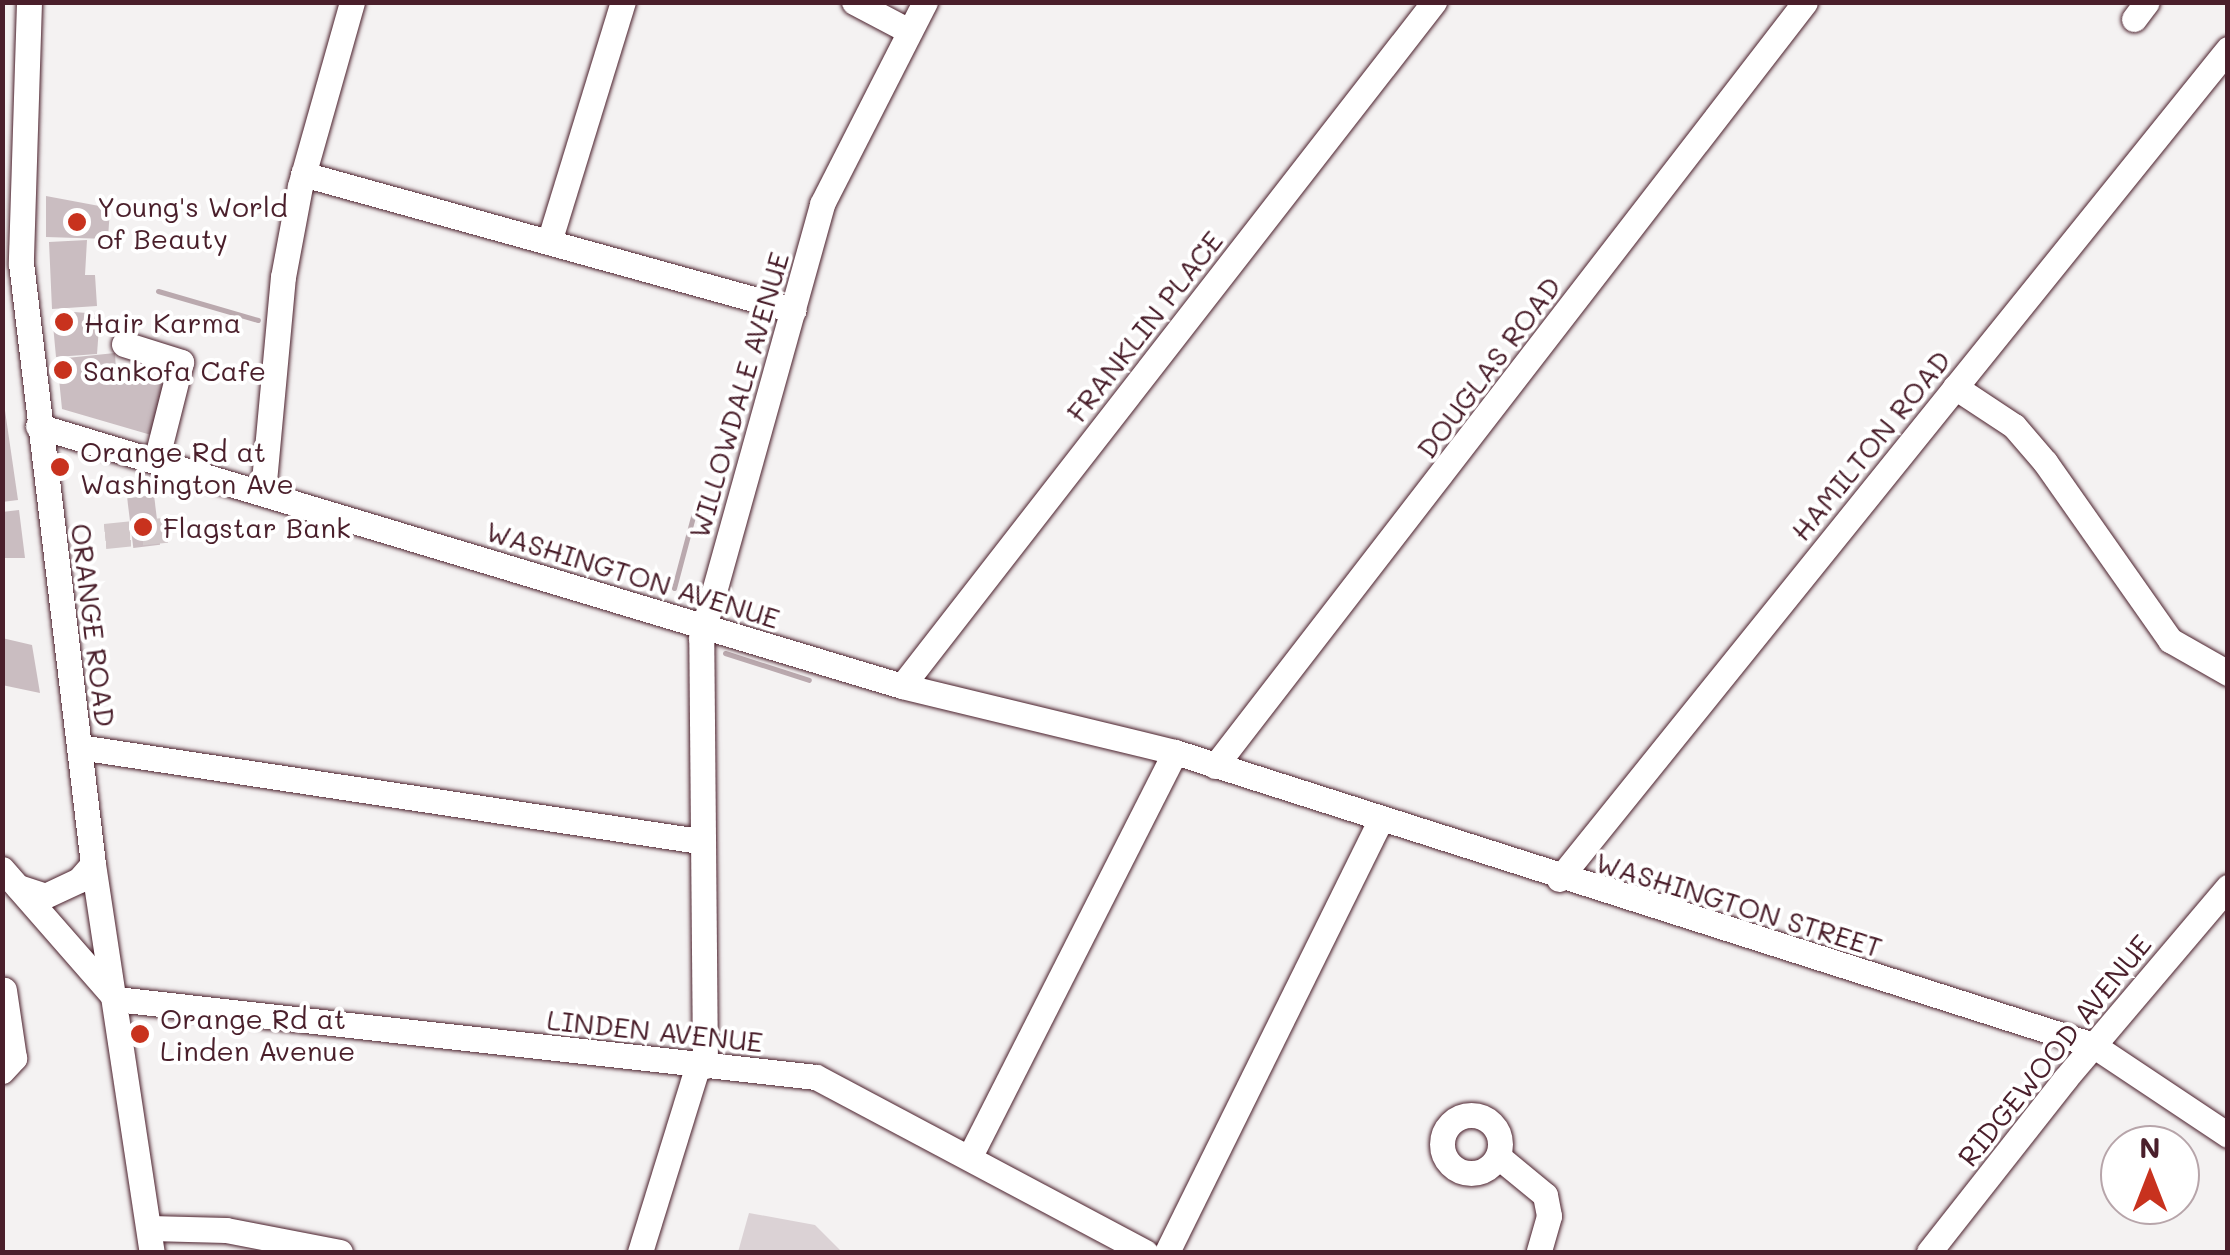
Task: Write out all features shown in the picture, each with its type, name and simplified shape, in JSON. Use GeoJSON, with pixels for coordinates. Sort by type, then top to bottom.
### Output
{"type":"FeatureCollection","features":[{"type":"Feature","properties":{"kind":"street","name":"ORANGE ROAD"},"geometry":{"type":"LineString","coordinates":[[29,2],[12,259],[38,426],[93,864],[151,1240]]}},
{"type":"Feature","properties":{"kind":"street"},"geometry":{"type":"LineString","coordinates":[[263,492],[283,277],[303,174],[352,2]]}},
{"type":"Feature","properties":{"kind":"street"},"geometry":{"type":"LineString","coordinates":[[550,242],[623,2]]}},
{"type":"Feature","properties":{"kind":"street"},"geometry":{"type":"LineString","coordinates":[[854,2],[909,31]]}},
{"type":"Feature","properties":{"kind":"street","name":"WILLOWDALE AVENUE"},"geometry":{"type":"LineString","coordinates":[[640,1252],[701,1066],[699,842],[704,628],[822,204],[925,2]]}},
{"type":"Feature","properties":{"kind":"street","name":"FRANKLIN PLACE"},"geometry":{"type":"LineString","coordinates":[[902,686],[1434,2]]}},
{"type":"Feature","properties":{"kind":"street","name":"DOUGLAS ROAD"},"geometry":{"type":"LineString","coordinates":[[1214,766],[1805,2]]}},
{"type":"Feature","properties":{"kind":"street","name":"HAMILTON ROAD"},"geometry":{"type":"LineString","coordinates":[[1559,879],[2228,48]]}},
{"type":"Feature","properties":{"kind":"street"},"geometry":{"type":"LineString","coordinates":[[2,112],[26,62]]}},
{"type":"Feature","properties":{"kind":"street"},"geometry":{"type":"LineString","coordinates":[[303,174],[792,310]]}},
{"type":"Feature","properties":{"kind":"street"},"geometry":{"type":"LineString","coordinates":[[124,344],[181,362],[156,461]]}},
{"type":"Feature","properties":{"kind":"street"},"geometry":{"type":"LineString","coordinates":[[1955,387],[2014,426],[2045,462],[2170,640],[2228,673]]}},
{"type":"Feature","properties":{"kind":"street","name":"WASHINGTON AVENUE"},"geometry":{"type":"LineString","coordinates":[[38,426],[902,686],[1175,752],[1214,766]]}},
{"type":"Feature","properties":{"kind":"street"},"geometry":{"type":"LineString","coordinates":[[79,747],[699,842]]}},
{"type":"Feature","properties":{"kind":"street"},"geometry":{"type":"LineString","coordinates":[[970,1156],[1175,752]]}},
{"type":"Feature","properties":{"kind":"street","name":"WASHINGTON STREET"},"geometry":{"type":"LineString","coordinates":[[1214,766],[1559,879],[2093,1045],[2228,1135]]}},
{"type":"Feature","properties":{"kind":"street"},"geometry":{"type":"LineString","coordinates":[[1167,1252],[1380,820]]}},
{"type":"Feature","properties":{"kind":"street"},"geometry":{"type":"LineString","coordinates":[[10,878],[44,896],[66,889],[93,864]]}},
{"type":"Feature","properties":{"kind":"street"},"geometry":{"type":"LineString","coordinates":[[10,878],[116,999]]}},
{"type":"Feature","properties":{"kind":"street","name":"RIDGEWOOD AVENUE"},"geometry":{"type":"LineString","coordinates":[[1929,1252],[2093,1045],[2228,887]]}},
{"type":"Feature","properties":{"kind":"street"},"geometry":{"type":"LineString","coordinates":[[2,1070],[14,1058],[4,990]]}},
{"type":"Feature","properties":{"kind":"street","name":"LINDEN AVENUE"},"geometry":{"type":"LineString","coordinates":[[116,999],[816,1077],[1145,1252]]}},
{"type":"Feature","properties":{"kind":"street"},"geometry":{"type":"LineString","coordinates":[[1500,1158],[1545,1195],[1549,1216],[1539,1252]]}},
{"type":"Feature","properties":{"kind":"street"},"geometry":{"type":"LineString","coordinates":[[151,1240],[200,1226],[340,1252]]}},
{"type":"Feature","properties":{"kind":"shaded area"},"geometry":{"type":"Polygon","coordinates":[[[749,1213],[815,1225],[842,1252],[738,1252],[749,1213]]]}},
{"type":"Feature","properties":{"kind":"building","name":"Young's World of Beauty"},"geometry":{"type":"Polygon","coordinates":[[[46,196],[110,208],[108,239],[46,237],[46,196]]]}},
{"type":"Feature","properties":{"kind":"building"},"geometry":{"type":"Polygon","coordinates":[[[87,240],[85,275],[95,275],[97,306],[52,309],[49,242],[87,240]]]}},
{"type":"Feature","properties":{"kind":"building"},"geometry":{"type":"Polygon","coordinates":[[[52,314],[100,314],[97,354],[56,357],[52,314]]]}},
{"type":"Feature","properties":{"kind":"building"},"geometry":{"type":"Polygon","coordinates":[[[115,353],[116,371],[163,384],[158,437],[62,409],[57,359],[115,353]]]}},
{"type":"Feature","properties":{"kind":"building"},"geometry":{"type":"Polygon","coordinates":[[[2,390],[18,500],[2,502],[2,390]]]}},
{"type":"Feature","properties":{"kind":"building","name":"Flagstar Bank"},"geometry":{"type":"Polygon","coordinates":[[[154,495],[160,545],[133,548],[127,498],[154,495]]]}},
{"type":"Feature","properties":{"kind":"building"},"geometry":{"type":"Polygon","coordinates":[[[19,510],[25,558],[2,558],[2,512],[19,510]]]}},
{"type":"Feature","properties":{"kind":"building"},"geometry":{"type":"Polygon","coordinates":[[[2,638],[32,645],[40,693],[2,685],[2,638]]]}},
{"type":"Feature","properties":{"kind":"waterway"},"geometry":{"type":"LineString","coordinates":[[158,291],[258,320]]}},
{"type":"Feature","properties":{"kind":"waterway"},"geometry":{"type":"LineString","coordinates":[[674,588],[694,513]]}},
{"type":"Feature","properties":{"kind":"waterway"},"geometry":{"type":"LineString","coordinates":[[725,653],[809,680]]}},
{"type":"Feature","properties":{"kind":"tunnel"},"geometry":{"type":"LineString","coordinates":[[105,536],[184,528]]}},
{"type":"Feature","properties":{"kind":"place","name":"Young's World of Beauty"},"geometry":{"type":"Point","coordinates":[77,222]}},
{"type":"Feature","properties":{"kind":"place","name":"Hair Karma"},"geometry":{"type":"Point","coordinates":[64,322]}},
{"type":"Feature","properties":{"kind":"place","name":"Sankofa Cafe"},"geometry":{"type":"Point","coordinates":[63,370]}},
{"type":"Feature","properties":{"kind":"place","name":"Orange Rd at Washington Ave"},"geometry":{"type":"Point","coordinates":[60,467]}},
{"type":"Feature","properties":{"kind":"place","name":"Flagstar Bank"},"geometry":{"type":"Point","coordinates":[143,527]}},
{"type":"Feature","properties":{"kind":"place","name":"Orange Rd at Linden Avenue"},"geometry":{"type":"Point","coordinates":[140,1034]}}]}
